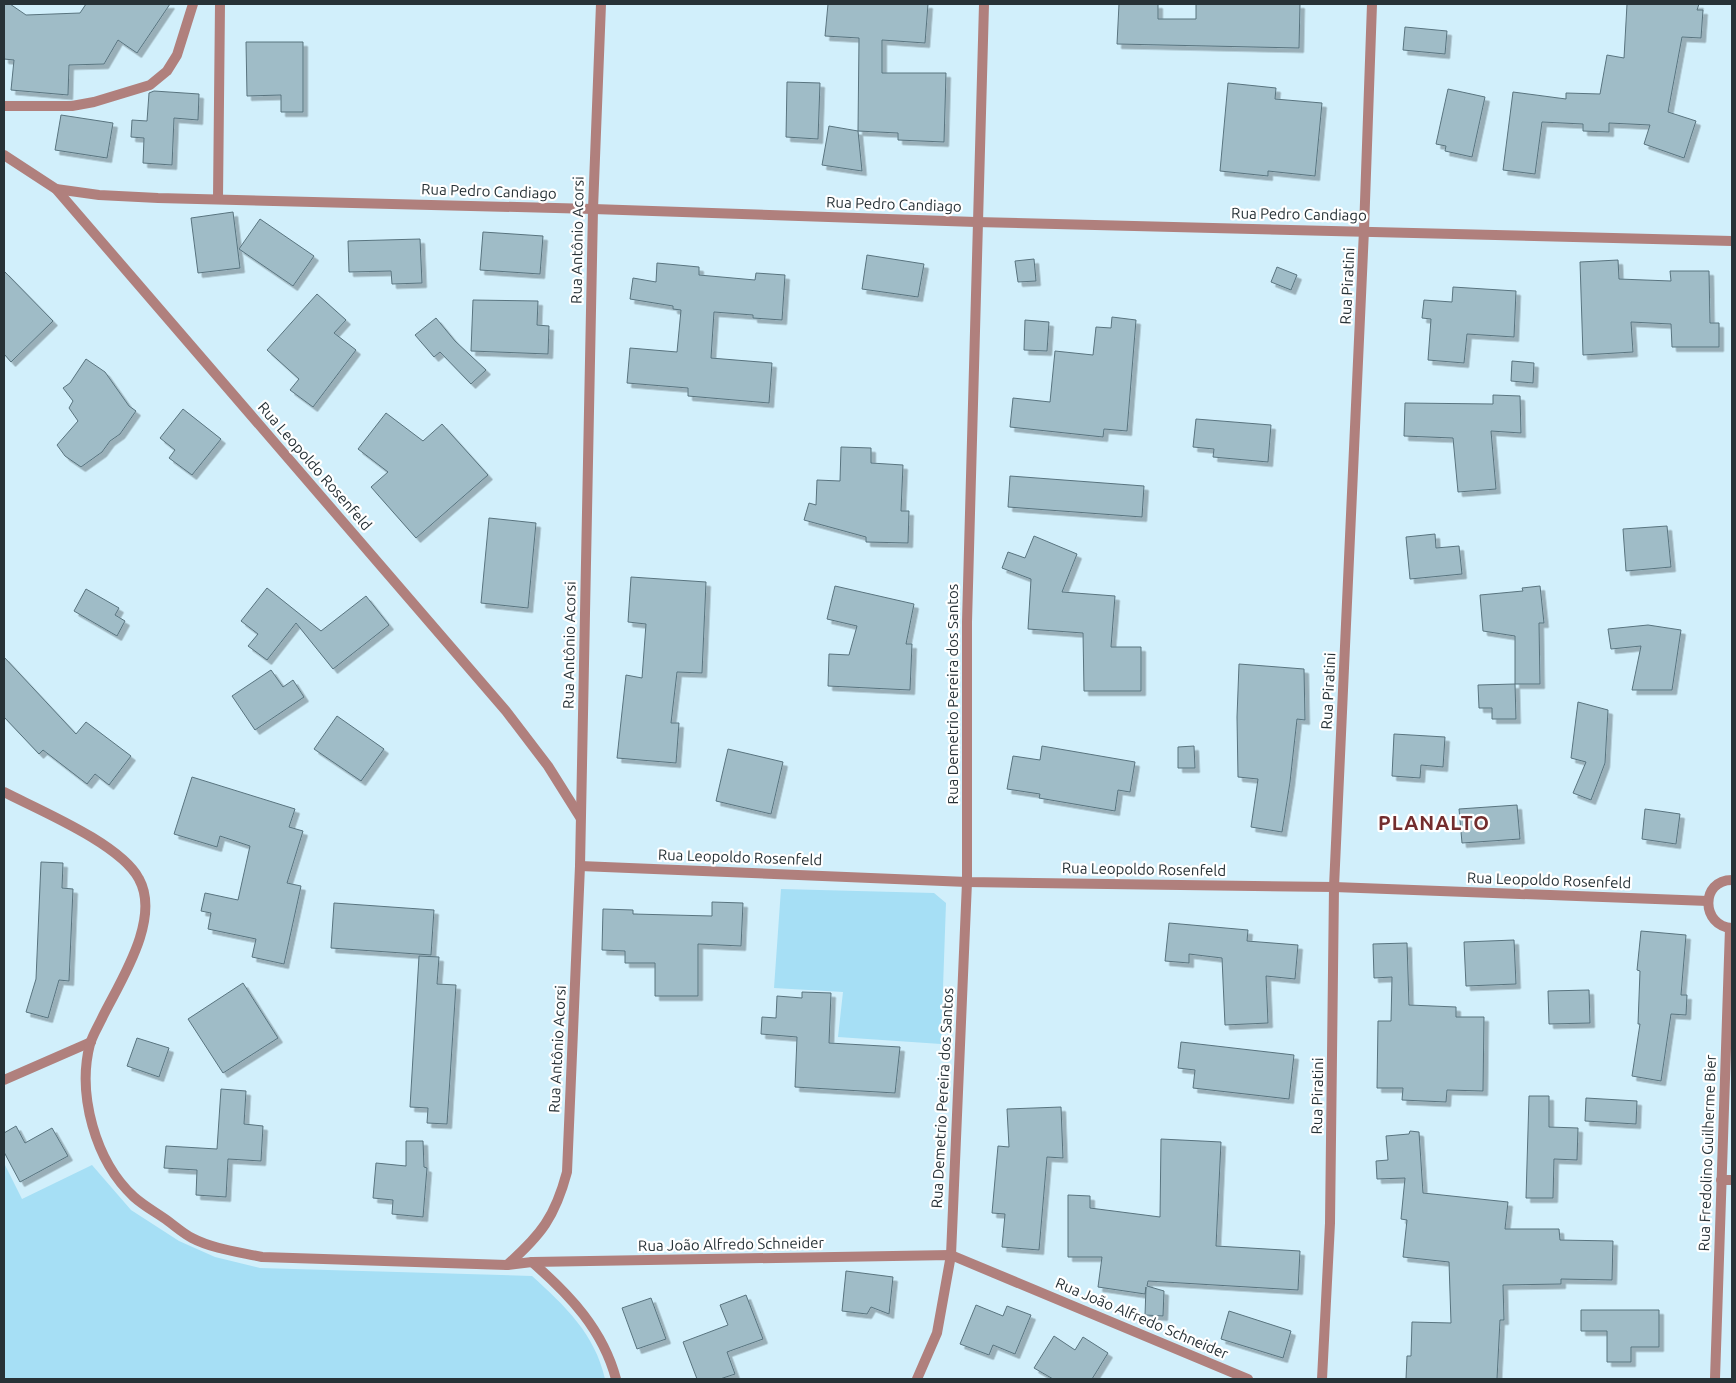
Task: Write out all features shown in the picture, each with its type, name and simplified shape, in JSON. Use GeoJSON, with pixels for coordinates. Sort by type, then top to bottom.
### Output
{"type":"FeatureCollection","features":[{"type":"Feature","properties":{"kind":"street"},"geometry":{"type":"LineString","coordinates":[[4,106],[72,106],[94,102],[150,85],[167,71],[177,56],[193,4]]}},
{"type":"Feature","properties":{"kind":"street"},"geometry":{"type":"LineString","coordinates":[[218,198],[220,4]]}},
{"type":"Feature","properties":{"kind":"street","name":"Rua Antônio Acorsi"},"geometry":{"type":"LineString","coordinates":[[507,1265],[535,1240],[549,1219],[559,1200],[567,1172],[580,866],[593,208],[601,4]]}},
{"type":"Feature","properties":{"kind":"street","name":"Rua Demetrio Pereira dos Santos"},"geometry":{"type":"LineString","coordinates":[[917,1379],[937,1333],[950,1254],[967,882],[967,622],[976,222],[984,4]]}},
{"type":"Feature","properties":{"kind":"street","name":"Rua Piratini"},"geometry":{"type":"LineString","coordinates":[[1322,1379],[1330,1223],[1334,887],[1364,230],[1372,4]]}},
{"type":"Feature","properties":{"kind":"street","name":"Rua Leopoldo Rosenfeld"},"geometry":{"type":"LineString","coordinates":[[4,154],[56,189],[506,711],[548,766],[581,818]]}},
{"type":"Feature","properties":{"kind":"street","name":"Rua Pedro Candiago"},"geometry":{"type":"LineString","coordinates":[[56,189],[99,195],[593,208],[976,222],[1364,230],[1732,241]]}},
{"type":"Feature","properties":{"kind":"street","name":"Rua João Alfredo Schneider"},"geometry":{"type":"LineString","coordinates":[[4,792],[107,847],[130,865],[139,878],[144,891],[144,922],[136,949],[91,1042],[86,1068],[86,1097],[100,1144],[114,1171],[134,1196],[193,1239],[228,1250],[262,1257],[507,1265],[532,1262],[950,1254],[1248,1379]]}},
{"type":"Feature","properties":{"kind":"street","name":"Rua Leopoldo Rosenfeld"},"geometry":{"type":"LineString","coordinates":[[580,866],[967,882],[1334,887],[1708,901]]}},
{"type":"Feature","properties":{"kind":"street"},"geometry":{"type":"LineString","coordinates":[[1731,928],[1716,922],[1708,909],[1708,901],[1714,887],[1720,882],[1732,880]]}},
{"type":"Feature","properties":{"kind":"street","name":"Rua Fredolino Guilherme Bier"},"geometry":{"type":"LineString","coordinates":[[1715,1379],[1731,928]]}},
{"type":"Feature","properties":{"kind":"street"},"geometry":{"type":"LineString","coordinates":[[4,1080],[91,1042]]}},
{"type":"Feature","properties":{"kind":"street"},"geometry":{"type":"LineString","coordinates":[[1721,1180],[1732,1180]]}},
{"type":"Feature","properties":{"kind":"street"},"geometry":{"type":"LineString","coordinates":[[532,1262],[561,1289],[593,1327],[608,1355],[616,1379]]}},
{"type":"Feature","properties":{"kind":"shaded area"},"geometry":{"type":"Polygon","coordinates":[[[781,889],[934,893],[946,903],[941,1044],[838,1037],[843,992],[774,988],[781,889]]]}},
{"type":"Feature","properties":{"kind":"shaded area"},"geometry":{"type":"Polygon","coordinates":[[[4,1163],[22,1199],[92,1165],[131,1210],[179,1241],[215,1257],[260,1268],[532,1276],[556,1298],[577,1322],[594,1348],[605,1379],[4,1379],[4,1163]]]}},
{"type":"Feature","properties":{"kind":"building"},"geometry":{"type":"Polygon","coordinates":[[[4,4],[10,4],[26,15],[80,13],[86,4],[170,4],[137,53],[118,40],[104,64],[69,65],[68,95],[11,90],[14,60],[4,59],[4,4]]]}},
{"type":"Feature","properties":{"kind":"building"},"geometry":{"type":"Polygon","coordinates":[[[828,4],[928,4],[925,43],[882,40],[882,73],[946,73],[944,142],[898,140],[898,133],[858,131],[859,38],[825,36],[828,4]]]}},
{"type":"Feature","properties":{"kind":"building"},"geometry":{"type":"Polygon","coordinates":[[[1119,4],[1158,4],[1158,19],[1196,19],[1196,4],[1300,4],[1299,48],[1117,44],[1119,4]]]}},
{"type":"Feature","properties":{"kind":"building"},"geometry":{"type":"Polygon","coordinates":[[[1627,4],[1699,4],[1697,10],[1703,10],[1701,38],[1682,37],[1668,112],[1696,121],[1684,158],[1644,144],[1650,125],[1609,123],[1609,132],[1583,131],[1583,124],[1542,122],[1535,174],[1503,170],[1513,92],[1566,99],[1566,93],[1600,94],[1607,55],[1624,58],[1627,4]]]}},
{"type":"Feature","properties":{"kind":"building"},"geometry":{"type":"Polygon","coordinates":[[[1405,27],[1447,31],[1445,54],[1403,50],[1405,27]]]}},
{"type":"Feature","properties":{"kind":"building"},"geometry":{"type":"Polygon","coordinates":[[[246,42],[303,42],[303,112],[281,112],[281,95],[247,96],[246,42]]]}},
{"type":"Feature","properties":{"kind":"building"},"geometry":{"type":"Polygon","coordinates":[[[787,82],[820,83],[818,139],[786,137],[787,82]]]}},
{"type":"Feature","properties":{"kind":"building"},"geometry":{"type":"Polygon","coordinates":[[[1228,83],[1276,88],[1275,99],[1322,103],[1315,176],[1268,171],[1268,176],[1220,171],[1228,83]]]}},
{"type":"Feature","properties":{"kind":"building"},"geometry":{"type":"Polygon","coordinates":[[[1448,89],[1485,97],[1472,157],[1445,151],[1446,146],[1436,144],[1448,89]]]}},
{"type":"Feature","properties":{"kind":"building"},"geometry":{"type":"Polygon","coordinates":[[[154,91],[199,94],[198,120],[174,118],[172,165],[143,163],[144,138],[131,137],[132,120],[147,121],[149,93],[154,91]]]}},
{"type":"Feature","properties":{"kind":"building"},"geometry":{"type":"Polygon","coordinates":[[[61,115],[113,123],[107,158],[55,150],[61,115]]]}},
{"type":"Feature","properties":{"kind":"building"},"geometry":{"type":"Polygon","coordinates":[[[829,126],[858,131],[862,171],[822,165],[829,126]]]}},
{"type":"Feature","properties":{"kind":"building"},"geometry":{"type":"Polygon","coordinates":[[[233,212],[240,268],[198,273],[191,218],[233,212]]]}},
{"type":"Feature","properties":{"kind":"building"},"geometry":{"type":"Polygon","coordinates":[[[260,219],[314,256],[293,286],[239,249],[260,219]]]}},
{"type":"Feature","properties":{"kind":"building"},"geometry":{"type":"Polygon","coordinates":[[[483,232],[543,236],[540,274],[480,270],[483,232]]]}},
{"type":"Feature","properties":{"kind":"building"},"geometry":{"type":"Polygon","coordinates":[[[420,239],[422,283],[392,284],[391,271],[349,272],[348,241],[420,239]]]}},
{"type":"Feature","properties":{"kind":"building"},"geometry":{"type":"Polygon","coordinates":[[[867,255],[924,264],[918,297],[862,289],[867,255]]]}},
{"type":"Feature","properties":{"kind":"building"},"geometry":{"type":"Polygon","coordinates":[[[1034,259],[1036,281],[1018,282],[1015,261],[1034,259]]]}},
{"type":"Feature","properties":{"kind":"building"},"geometry":{"type":"Polygon","coordinates":[[[1618,260],[1619,279],[1671,281],[1670,271],[1709,271],[1710,323],[1719,323],[1719,347],[1672,347],[1671,324],[1631,322],[1633,352],[1583,355],[1580,262],[1618,260]]]}},
{"type":"Feature","properties":{"kind":"building"},"geometry":{"type":"Polygon","coordinates":[[[657,263],[699,267],[699,275],[755,280],[756,273],[785,275],[782,320],[753,318],[753,315],[714,312],[711,358],[772,363],[769,403],[688,396],[688,388],[627,383],[630,348],[677,352],[681,310],[673,309],[673,306],[630,299],[633,278],[656,282],[657,263]]]}},
{"type":"Feature","properties":{"kind":"building"},"geometry":{"type":"Polygon","coordinates":[[[1277,267],[1297,275],[1291,290],[1271,282],[1277,267]]]}},
{"type":"Feature","properties":{"kind":"building"},"geometry":{"type":"Polygon","coordinates":[[[4,271],[53,321],[11,362],[4,354],[4,271]]]}},
{"type":"Feature","properties":{"kind":"building"},"geometry":{"type":"Polygon","coordinates":[[[1453,287],[1516,291],[1514,337],[1467,334],[1464,363],[1428,360],[1431,319],[1422,318],[1424,300],[1452,302],[1453,287]]]}},
{"type":"Feature","properties":{"kind":"building"},"geometry":{"type":"Polygon","coordinates":[[[317,294],[346,320],[334,333],[356,350],[313,407],[290,390],[299,379],[267,350],[317,294]]]}},
{"type":"Feature","properties":{"kind":"building"},"geometry":{"type":"Polygon","coordinates":[[[473,300],[538,301],[537,325],[549,326],[548,354],[471,351],[473,300]]]}},
{"type":"Feature","properties":{"kind":"building"},"geometry":{"type":"Polygon","coordinates":[[[1112,317],[1136,320],[1127,431],[1104,429],[1103,437],[1010,427],[1013,398],[1050,402],[1055,351],[1093,355],[1096,327],[1111,328],[1112,317]]]}},
{"type":"Feature","properties":{"kind":"building"},"geometry":{"type":"Polygon","coordinates":[[[436,318],[455,341],[486,370],[471,384],[440,352],[434,357],[415,335],[436,318]]]}},
{"type":"Feature","properties":{"kind":"building"},"geometry":{"type":"Polygon","coordinates":[[[1025,320],[1049,322],[1047,351],[1024,350],[1025,320]]]}},
{"type":"Feature","properties":{"kind":"building"},"geometry":{"type":"Polygon","coordinates":[[[86,359],[105,372],[129,406],[136,411],[120,434],[110,441],[102,452],[81,467],[65,456],[57,445],[78,421],[69,408],[73,401],[63,388],[70,383],[86,359]]]}},
{"type":"Feature","properties":{"kind":"building"},"geometry":{"type":"Polygon","coordinates":[[[1512,361],[1534,363],[1533,383],[1511,381],[1512,361]]]}},
{"type":"Feature","properties":{"kind":"building"},"geometry":{"type":"Polygon","coordinates":[[[1493,395],[1520,396],[1521,433],[1491,431],[1496,489],[1458,492],[1453,438],[1404,436],[1405,403],[1493,404],[1493,395]]]}},
{"type":"Feature","properties":{"kind":"building"},"geometry":{"type":"Polygon","coordinates":[[[183,409],[221,439],[192,475],[169,458],[175,450],[160,438],[183,409]]]}},
{"type":"Feature","properties":{"kind":"building"},"geometry":{"type":"Polygon","coordinates":[[[386,413],[423,441],[442,424],[488,475],[416,538],[371,487],[388,472],[358,449],[386,413]]]}},
{"type":"Feature","properties":{"kind":"building"},"geometry":{"type":"Polygon","coordinates":[[[1196,419],[1271,425],[1268,462],[1213,457],[1214,449],[1193,447],[1196,419]]]}},
{"type":"Feature","properties":{"kind":"building"},"geometry":{"type":"Polygon","coordinates":[[[841,447],[871,448],[871,463],[903,465],[901,511],[909,511],[908,543],[866,542],[866,537],[804,520],[809,503],[816,505],[817,480],[840,481],[841,447]]]}},
{"type":"Feature","properties":{"kind":"building"},"geometry":{"type":"Polygon","coordinates":[[[1010,476],[1144,486],[1142,517],[1008,507],[1010,476]]]}},
{"type":"Feature","properties":{"kind":"building"},"geometry":{"type":"Polygon","coordinates":[[[489,518],[536,523],[528,608],[481,603],[489,518]]]}},
{"type":"Feature","properties":{"kind":"building"},"geometry":{"type":"Polygon","coordinates":[[[1667,526],[1671,567],[1626,571],[1623,529],[1667,526]]]}},
{"type":"Feature","properties":{"kind":"building"},"geometry":{"type":"Polygon","coordinates":[[[1435,534],[1436,548],[1459,546],[1462,574],[1410,579],[1406,537],[1435,534]]]}},
{"type":"Feature","properties":{"kind":"building"},"geometry":{"type":"Polygon","coordinates":[[[1034,536],[1077,554],[1062,592],[1115,596],[1111,647],[1141,647],[1141,691],[1084,691],[1083,633],[1028,629],[1031,579],[1002,568],[1008,552],[1025,558],[1034,536]]]}},
{"type":"Feature","properties":{"kind":"building"},"geometry":{"type":"Polygon","coordinates":[[[631,577],[706,582],[702,673],[677,672],[671,723],[679,723],[676,763],[617,758],[626,675],[642,678],[646,624],[628,622],[631,577]]]}},
{"type":"Feature","properties":{"kind":"building"},"geometry":{"type":"Polygon","coordinates":[[[835,586],[914,604],[906,644],[912,644],[910,690],[828,686],[829,654],[849,655],[857,626],[827,619],[835,586]]]}},
{"type":"Feature","properties":{"kind":"building"},"geometry":{"type":"Polygon","coordinates":[[[1540,586],[1544,623],[1539,623],[1540,684],[1515,684],[1515,636],[1483,631],[1480,595],[1523,591],[1522,588],[1540,586]]]}},
{"type":"Feature","properties":{"kind":"building"},"geometry":{"type":"Polygon","coordinates":[[[267,588],[321,631],[366,596],[389,625],[333,669],[296,623],[267,660],[248,646],[258,634],[241,621],[267,588]]]}},
{"type":"Feature","properties":{"kind":"building"},"geometry":{"type":"Polygon","coordinates":[[[86,589],[119,608],[115,615],[125,621],[117,636],[74,611],[86,589]]]}},
{"type":"Feature","properties":{"kind":"building"},"geometry":{"type":"Polygon","coordinates":[[[1648,625],[1681,630],[1672,690],[1632,690],[1641,646],[1611,649],[1608,629],[1648,625]]]}},
{"type":"Feature","properties":{"kind":"building"},"geometry":{"type":"Polygon","coordinates":[[[4,657],[76,734],[86,722],[131,756],[109,785],[95,774],[87,784],[43,750],[39,754],[4,717],[4,657]]]}},
{"type":"Feature","properties":{"kind":"building"},"geometry":{"type":"Polygon","coordinates":[[[1239,664],[1304,669],[1305,720],[1297,719],[1282,832],[1251,827],[1258,779],[1238,777],[1237,717],[1239,664]]]}},
{"type":"Feature","properties":{"kind":"building"},"geometry":{"type":"Polygon","coordinates":[[[271,670],[283,687],[293,680],[304,697],[255,730],[232,696],[271,670]]]}},
{"type":"Feature","properties":{"kind":"building"},"geometry":{"type":"Polygon","coordinates":[[[1515,684],[1516,719],[1492,719],[1492,708],[1479,708],[1478,685],[1515,684]]]}},
{"type":"Feature","properties":{"kind":"building"},"geometry":{"type":"Polygon","coordinates":[[[1578,702],[1608,710],[1605,763],[1591,800],[1573,793],[1586,762],[1571,758],[1578,702]]]}},
{"type":"Feature","properties":{"kind":"building"},"geometry":{"type":"Polygon","coordinates":[[[337,716],[384,749],[361,781],[314,749],[337,716]]]}},
{"type":"Feature","properties":{"kind":"building"},"geometry":{"type":"Polygon","coordinates":[[[1394,734],[1445,737],[1443,767],[1421,765],[1420,778],[1392,776],[1394,734]]]}},
{"type":"Feature","properties":{"kind":"building"},"geometry":{"type":"Polygon","coordinates":[[[1042,746],[1135,762],[1130,792],[1118,790],[1115,811],[1039,798],[1040,794],[1007,789],[1013,756],[1040,760],[1042,746]]]}},
{"type":"Feature","properties":{"kind":"building"},"geometry":{"type":"Polygon","coordinates":[[[1194,746],[1195,768],[1178,768],[1178,747],[1194,746]]]}},
{"type":"Feature","properties":{"kind":"building"},"geometry":{"type":"Polygon","coordinates":[[[728,749],[783,762],[771,814],[716,801],[728,749]]]}},
{"type":"Feature","properties":{"kind":"building"},"geometry":{"type":"Polygon","coordinates":[[[192,777],[295,809],[289,827],[303,831],[287,883],[301,886],[284,964],[252,957],[256,939],[208,929],[211,913],[201,911],[205,893],[238,900],[250,846],[220,836],[217,847],[174,834],[192,777]]]}},
{"type":"Feature","properties":{"kind":"building"},"geometry":{"type":"Polygon","coordinates":[[[1517,805],[1520,839],[1462,843],[1459,809],[1517,805]]]}},
{"type":"Feature","properties":{"kind":"building"},"geometry":{"type":"Polygon","coordinates":[[[1645,809],[1680,814],[1676,844],[1642,839],[1645,809]]]}},
{"type":"Feature","properties":{"kind":"building"},"geometry":{"type":"Polygon","coordinates":[[[41,862],[63,863],[62,888],[73,889],[69,981],[59,980],[48,1018],[26,1012],[36,979],[41,862]]]}},
{"type":"Feature","properties":{"kind":"building"},"geometry":{"type":"Polygon","coordinates":[[[712,902],[743,903],[741,946],[698,944],[698,996],[655,996],[655,963],[625,963],[625,951],[602,950],[603,909],[633,910],[633,914],[712,916],[712,902]]]}},
{"type":"Feature","properties":{"kind":"building"},"geometry":{"type":"Polygon","coordinates":[[[334,903],[434,910],[431,955],[331,948],[334,903]]]}},
{"type":"Feature","properties":{"kind":"building"},"geometry":{"type":"Polygon","coordinates":[[[1169,923],[1248,930],[1247,941],[1298,945],[1295,979],[1266,976],[1268,1023],[1225,1025],[1222,958],[1189,954],[1189,963],[1165,961],[1169,923]]]}},
{"type":"Feature","properties":{"kind":"building"},"geometry":{"type":"Polygon","coordinates":[[[1641,931],[1686,935],[1681,995],[1687,995],[1686,1015],[1671,1014],[1661,1081],[1632,1076],[1640,1024],[1638,1024],[1640,971],[1637,970],[1641,931]]]}},
{"type":"Feature","properties":{"kind":"building"},"geometry":{"type":"Polygon","coordinates":[[[1514,940],[1516,984],[1466,986],[1464,942],[1514,940]]]}},
{"type":"Feature","properties":{"kind":"building"},"geometry":{"type":"Polygon","coordinates":[[[1407,943],[1409,1005],[1456,1007],[1456,1017],[1484,1017],[1483,1091],[1447,1090],[1446,1102],[1402,1100],[1403,1088],[1377,1088],[1378,1021],[1391,1021],[1392,977],[1374,978],[1373,944],[1407,943]]]}},
{"type":"Feature","properties":{"kind":"building"},"geometry":{"type":"Polygon","coordinates":[[[419,956],[439,957],[437,984],[456,985],[447,1124],[427,1123],[428,1108],[410,1107],[419,956]]]}},
{"type":"Feature","properties":{"kind":"building"},"geometry":{"type":"Polygon","coordinates":[[[243,983],[278,1038],[223,1073],[188,1019],[243,983]]]}},
{"type":"Feature","properties":{"kind":"building"},"geometry":{"type":"Polygon","coordinates":[[[1589,990],[1590,1023],[1549,1024],[1548,991],[1589,990]]]}},
{"type":"Feature","properties":{"kind":"building"},"geometry":{"type":"Polygon","coordinates":[[[802,992],[831,993],[829,1043],[900,1047],[895,1093],[795,1087],[797,1037],[761,1034],[762,1017],[776,1018],[777,996],[802,998],[802,992]]]}},
{"type":"Feature","properties":{"kind":"building"},"geometry":{"type":"Polygon","coordinates":[[[137,1038],[169,1048],[159,1077],[127,1066],[137,1038]]]}},
{"type":"Feature","properties":{"kind":"building"},"geometry":{"type":"Polygon","coordinates":[[[1181,1042],[1294,1055],[1289,1099],[1193,1088],[1195,1070],[1178,1068],[1181,1042]]]}},
{"type":"Feature","properties":{"kind":"building"},"geometry":{"type":"Polygon","coordinates":[[[221,1089],[246,1091],[244,1124],[263,1126],[261,1161],[228,1159],[226,1197],[196,1195],[197,1170],[164,1168],[166,1146],[217,1149],[221,1089]]]}},
{"type":"Feature","properties":{"kind":"building"},"geometry":{"type":"Polygon","coordinates":[[[1529,1096],[1549,1096],[1549,1127],[1578,1128],[1577,1160],[1554,1159],[1553,1198],[1526,1198],[1529,1096]]]}},
{"type":"Feature","properties":{"kind":"building"},"geometry":{"type":"Polygon","coordinates":[[[1586,1098],[1637,1101],[1636,1124],[1585,1121],[1586,1098]]]}},
{"type":"Feature","properties":{"kind":"building"},"geometry":{"type":"Polygon","coordinates":[[[1061,1107],[1063,1158],[1047,1157],[1039,1250],[1002,1247],[1005,1214],[992,1213],[998,1146],[1009,1147],[1007,1109],[1061,1107]]]}},
{"type":"Feature","properties":{"kind":"building"},"geometry":{"type":"Polygon","coordinates":[[[16,1126],[25,1143],[52,1128],[68,1156],[20,1182],[4,1152],[4,1133],[16,1126]]]}},
{"type":"Feature","properties":{"kind":"building"},"geometry":{"type":"Polygon","coordinates":[[[1410,1131],[1419,1132],[1423,1193],[1508,1202],[1505,1229],[1559,1229],[1560,1240],[1613,1241],[1612,1280],[1561,1279],[1561,1284],[1503,1285],[1504,1320],[1500,1320],[1497,1379],[1406,1379],[1407,1356],[1411,1356],[1412,1322],[1451,1323],[1449,1262],[1403,1257],[1407,1220],[1401,1219],[1405,1178],[1377,1179],[1376,1161],[1388,1160],[1386,1136],[1409,1134],[1410,1131]]]}},
{"type":"Feature","properties":{"kind":"building"},"geometry":{"type":"Polygon","coordinates":[[[1161,1139],[1221,1142],[1216,1246],[1300,1251],[1298,1290],[1148,1281],[1147,1286],[1164,1291],[1163,1316],[1145,1315],[1146,1287],[1145,1294],[1098,1287],[1102,1257],[1068,1257],[1068,1195],[1090,1196],[1090,1208],[1160,1217],[1161,1139]]]}},
{"type":"Feature","properties":{"kind":"building"},"geometry":{"type":"Polygon","coordinates":[[[406,1141],[423,1141],[424,1167],[427,1168],[423,1217],[392,1214],[393,1200],[373,1198],[376,1163],[406,1166],[406,1141]]]}},
{"type":"Feature","properties":{"kind":"building"},"geometry":{"type":"Polygon","coordinates":[[[846,1271],[893,1277],[889,1314],[871,1307],[867,1314],[842,1311],[846,1271]]]}},
{"type":"Feature","properties":{"kind":"building"},"geometry":{"type":"Polygon","coordinates":[[[746,1295],[763,1339],[727,1352],[735,1374],[720,1379],[697,1379],[683,1342],[728,1325],[720,1305],[746,1295]]]}},
{"type":"Feature","properties":{"kind":"building"},"geometry":{"type":"Polygon","coordinates":[[[651,1298],[666,1339],[637,1349],[622,1308],[651,1298]]]}},
{"type":"Feature","properties":{"kind":"building"},"geometry":{"type":"Polygon","coordinates":[[[976,1305],[1003,1316],[1007,1306],[1031,1315],[1015,1354],[993,1345],[989,1355],[960,1344],[976,1305]]]}},
{"type":"Feature","properties":{"kind":"building"},"geometry":{"type":"Polygon","coordinates":[[[1581,1310],[1659,1310],[1659,1347],[1631,1347],[1631,1362],[1607,1362],[1607,1331],[1581,1331],[1581,1310]]]}},
{"type":"Feature","properties":{"kind":"building"},"geometry":{"type":"Polygon","coordinates":[[[1229,1311],[1291,1331],[1283,1358],[1221,1339],[1229,1311]]]}},
{"type":"Feature","properties":{"kind":"building"},"geometry":{"type":"Polygon","coordinates":[[[1054,1336],[1075,1350],[1083,1337],[1108,1353],[1092,1379],[1053,1379],[1034,1368],[1054,1336]]]}},
{"type":"Feature","properties":{"kind":"district","name":"PLANALTO"},"geometry":{"type":"Point","coordinates":[1434,822]}}]}
